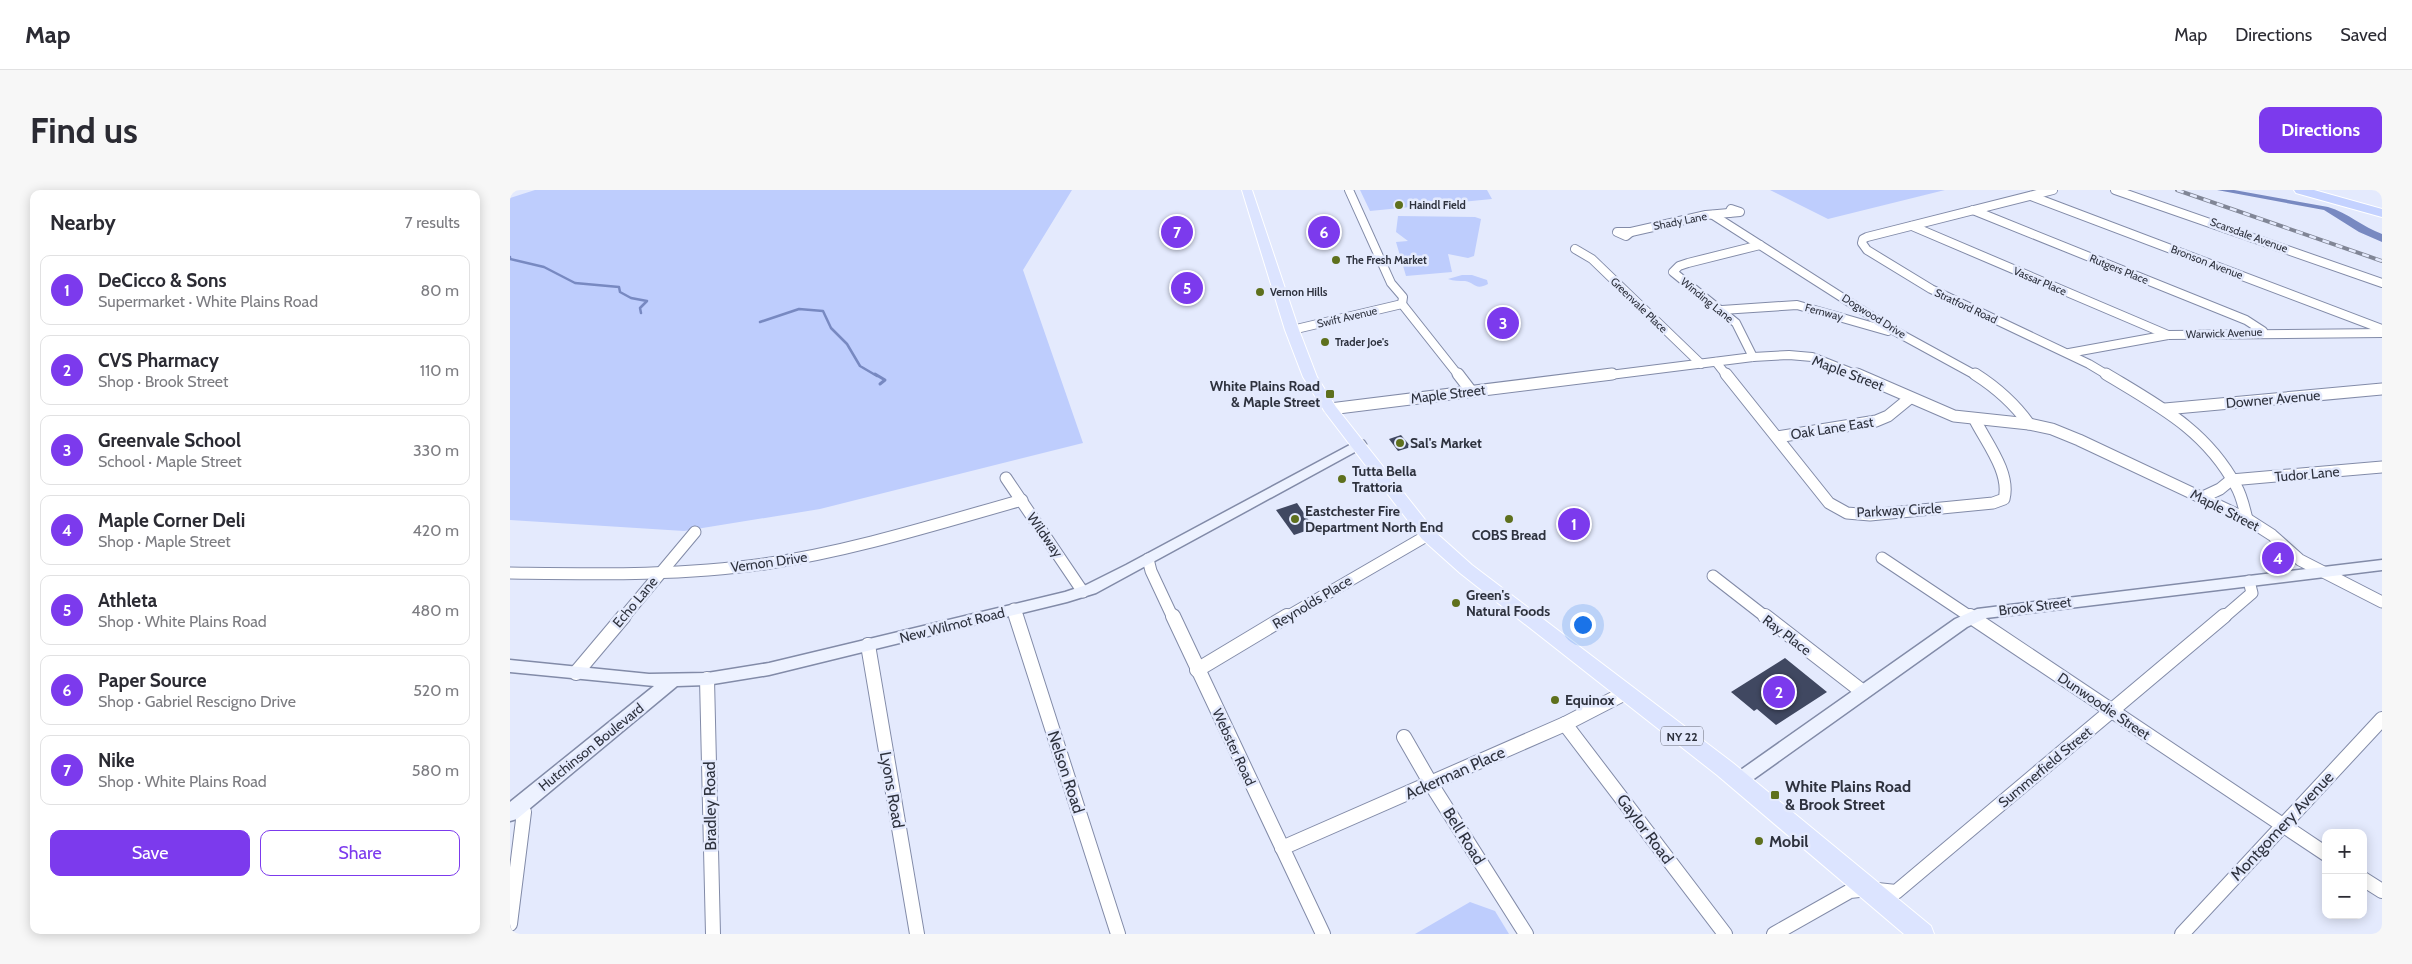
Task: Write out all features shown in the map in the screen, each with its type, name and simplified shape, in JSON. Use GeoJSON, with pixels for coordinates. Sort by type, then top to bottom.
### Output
{"type":"FeatureCollection","features":[{"type":"Feature","properties":{"kind":"highway"},"geometry":{"type":"LineString","coordinates":[[2300,190],[2382,212]]}},
{"type":"Feature","properties":{"kind":"highway"},"geometry":{"type":"LineString","coordinates":[[2310,190],[2382,212]]}},
{"type":"Feature","properties":{"kind":"main road","name":"NY 22"},"geometry":{"type":"LineString","coordinates":[[1247,190],[1292,330],[1310,376],[1330,409],[1428,535],[1466,569],[1738,781],[1922,934]]}},
{"type":"Feature","properties":{"kind":"street"},"geometry":{"type":"LineString","coordinates":[[1349,190],[1391,284],[1403,297],[1402,304],[1471,391]]}},
{"type":"Feature","properties":{"kind":"street","name":"Stratford Road"},"geometry":{"type":"LineString","coordinates":[[2053,190],[1867,237],[1863,239],[1862,243],[1867,250],[1931,289],[2068,353],[2165,409],[2199,436],[2213,451],[2237,487],[2247,519]]}},
{"type":"Feature","properties":{"kind":"street","name":"Scarsdale Avenue"},"geometry":{"type":"LineString","coordinates":[[2116,190],[2185,212],[2382,283]]}},
{"type":"Feature","properties":{"kind":"street","name":"Bronson Avenue"},"geometry":{"type":"LineString","coordinates":[[2031,196],[2382,331]]}},
{"type":"Feature","properties":{"kind":"street","name":"Rutgers Place"},"geometry":{"type":"LineString","coordinates":[[1973,210],[2246,320],[2263,331]]}},
{"type":"Feature","properties":{"kind":"street","name":"Shady Lane"},"geometry":{"type":"LineString","coordinates":[[1632,232],[1729,212]]}},
{"type":"Feature","properties":{"kind":"street","name":"Dogwood Drive"},"geometry":{"type":"LineString","coordinates":[[1712,215],[1895,331],[1995,387],[2029,424]]}},
{"type":"Feature","properties":{"kind":"street","name":"Vassar Place"},"geometry":{"type":"LineString","coordinates":[[1912,226],[2168,336]]}},
{"type":"Feature","properties":{"kind":"street","name":"Winding Lane"},"geometry":{"type":"LineString","coordinates":[[1753,358],[1742,330],[1722,310],[1675,274],[1674,269],[1688,263],[1760,245]]}},
{"type":"Feature","properties":{"kind":"street","name":"Greenvale Place"},"geometry":{"type":"LineString","coordinates":[[1575,249],[1592,259],[1701,364]]}},
{"type":"Feature","properties":{"kind":"street","name":"Swift Avenue"},"geometry":{"type":"LineString","coordinates":[[1292,330],[1402,304]]}},
{"type":"Feature","properties":{"kind":"street","name":"Fernway"},"geometry":{"type":"LineString","coordinates":[[1722,310],[1802,306],[1895,331]]}},
{"type":"Feature","properties":{"kind":"street","name":"Warwick Avenue"},"geometry":{"type":"LineString","coordinates":[[2068,353],[2168,336],[2263,331],[2382,331]]}},
{"type":"Feature","properties":{"kind":"street","name":"Maple Street"},"geometry":{"type":"LineString","coordinates":[[1330,409],[1753,358],[1789,355],[1812,357],[1833,364],[1954,416],[1975,420],[2029,424],[2068,435],[2247,519],[2272,535],[2300,560],[2382,602]]}},
{"type":"Feature","properties":{"kind":"street","name":"Parkway Circle"},"geometry":{"type":"LineString","coordinates":[[1716,362],[1829,503],[1847,513],[1870,515],[1993,503],[2004,498],[2008,488],[1975,420]]}},
{"type":"Feature","properties":{"kind":"street","name":"Downer Avenue"},"geometry":{"type":"LineString","coordinates":[[2165,409],[2382,389]]}},
{"type":"Feature","properties":{"kind":"street","name":"Oak Lane East"},"geometry":{"type":"LineString","coordinates":[[1777,437],[1876,421],[1888,416],[1910,398]]}},
{"type":"Feature","properties":{"kind":"street","name":"New Wilmot Road"},"geometry":{"type":"LineString","coordinates":[[510,666],[672,680],[708,679],[769,669],[1083,592],[1148,559],[1358,444]]}},
{"type":"Feature","properties":{"kind":"street","name":"Tudor Lane"},"geometry":{"type":"LineString","coordinates":[[2232,480],[2382,467]]}},
{"type":"Feature","properties":{"kind":"street","name":"Wildway"},"geometry":{"type":"LineString","coordinates":[[1006,478],[1083,592]]}},
{"type":"Feature","properties":{"kind":"street"},"geometry":{"type":"LineString","coordinates":[[2202,497],[2220,489],[2232,480]]}},
{"type":"Feature","properties":{"kind":"street","name":"Vernon Drive"},"geometry":{"type":"LineString","coordinates":[[510,573],[659,574],[763,564],[857,547],[1022,500]]}},
{"type":"Feature","properties":{"kind":"street","name":"Echo Lane"},"geometry":{"type":"LineString","coordinates":[[576,673],[695,532]]}},
{"type":"Feature","properties":{"kind":"street","name":"Reynolds Place"},"geometry":{"type":"LineString","coordinates":[[1197,670],[1409,544],[1428,535]]}},
{"type":"Feature","properties":{"kind":"street","name":"Dunwoodie Street"},"geometry":{"type":"LineString","coordinates":[[1882,558],[2322,851]]}},
{"type":"Feature","properties":{"kind":"street","name":"Webster Road"},"geometry":{"type":"LineString","coordinates":[[1148,559],[1151,571],[1197,670],[1323,934]]}},
{"type":"Feature","properties":{"kind":"street","name":"Brook Street"},"geometry":{"type":"LineString","coordinates":[[1738,781],[1863,692],[1972,618],[1994,610],[2249,582],[2382,565]]}},
{"type":"Feature","properties":{"kind":"street","name":"Ray Place"},"geometry":{"type":"LineString","coordinates":[[1713,576],[1863,692]]}},
{"type":"Feature","properties":{"kind":"street","name":"Summerfield Street"},"geometry":{"type":"LineString","coordinates":[[1774,934],[1850,891],[1868,889],[1896,892],[2252,593],[2249,582]]}},
{"type":"Feature","properties":{"kind":"street","name":"Nelson Road"},"geometry":{"type":"LineString","coordinates":[[1014,609],[1118,934]]}},
{"type":"Feature","properties":{"kind":"street","name":"Lyons Road"},"geometry":{"type":"LineString","coordinates":[[868,645],[917,934]]}},
{"type":"Feature","properties":{"kind":"street","name":"Bradley Road"},"geometry":{"type":"LineString","coordinates":[[708,679],[713,934]]}},
{"type":"Feature","properties":{"kind":"street","name":"Hutchinson Boulevard"},"geometry":{"type":"LineString","coordinates":[[515,809],[672,680]]}},
{"type":"Feature","properties":{"kind":"street","name":"Ackerman Place"},"geometry":{"type":"LineString","coordinates":[[1282,848],[1565,724],[1625,692]]}},
{"type":"Feature","properties":{"kind":"street","name":"Montgomery Avenue"},"geometry":{"type":"LineString","coordinates":[[2182,934],[2382,719]]}},
{"type":"Feature","properties":{"kind":"street","name":"Gaylor Road"},"geometry":{"type":"LineString","coordinates":[[1565,724],[1725,934]]}},
{"type":"Feature","properties":{"kind":"street","name":"Bell Road"},"geometry":{"type":"LineString","coordinates":[[1404,737],[1431,784],[1526,934]]}},
{"type":"Feature","properties":{"kind":"street"},"geometry":{"type":"LineString","coordinates":[[510,924],[524,812],[515,809]]}},
{"type":"Feature","properties":{"kind":"street"},"geometry":{"type":"LineString","coordinates":[[2367,882],[2382,891]]}},
{"type":"Feature","properties":{"kind":"shaded area"},"geometry":{"type":"Polygon","coordinates":[[[535,190],[1072,190],[1023,270],[1083,443],[820,509],[684,531],[510,520],[510,198],[535,190]]]}},
{"type":"Feature","properties":{"kind":"shaded area","name":"Haindl Field"},"geometry":{"type":"Polygon","coordinates":[[[1360,190],[1487,190],[1492,199],[1370,211],[1360,190]]]}},
{"type":"Feature","properties":{"kind":"shaded area"},"geometry":{"type":"Polygon","coordinates":[[[1770,190],[1945,190],[1828,219],[1770,190]]]}},
{"type":"Feature","properties":{"kind":"shaded area"},"geometry":{"type":"Polygon","coordinates":[[[2217,190],[2234,190],[2328,207],[2382,234],[2382,242],[2359,232],[2324,210],[2217,190]]]}},
{"type":"Feature","properties":{"kind":"shaded area"},"geometry":{"type":"Polygon","coordinates":[[[1398,216],[1475,217],[1481,219],[1474,256],[1468,258],[1448,254],[1452,272],[1406,276],[1396,242],[1408,241],[1396,232],[1398,216]]]}},
{"type":"Feature","properties":{"kind":"shaded area"},"geometry":{"type":"Polygon","coordinates":[[[1462,275],[1472,275],[1487,280],[1488,284],[1480,287],[1465,281],[1448,279],[1462,275]]]}},
{"type":"Feature","properties":{"kind":"shaded area"},"geometry":{"type":"Polygon","coordinates":[[[1470,902],[1495,911],[1509,934],[1415,934],[1470,902]]]}},
{"type":"Feature","properties":{"kind":"building","name":"Sal's Market"},"geometry":{"type":"Polygon","coordinates":[[[1401,435],[1411,447],[1398,451],[1389,439],[1401,435]]]}},
{"type":"Feature","properties":{"kind":"building","name":"Eastchester Fire Department North End"},"geometry":{"type":"Polygon","coordinates":[[[1297,503],[1314,528],[1294,535],[1276,510],[1297,503]]]}},
{"type":"Feature","properties":{"kind":"building"},"geometry":{"type":"Polygon","coordinates":[[[1785,658],[1827,692],[1776,725],[1757,709],[1754,711],[1731,692],[1785,658]]]}},
{"type":"Feature","properties":{"kind":"waterway"},"geometry":{"type":"LineString","coordinates":[[510,257],[510,259],[544,267],[575,283],[619,287],[620,292],[631,298],[647,301],[640,308],[641,313]]}},
{"type":"Feature","properties":{"kind":"waterway"},"geometry":{"type":"LineString","coordinates":[[760,322],[799,309],[823,311],[831,328],[847,344],[860,366],[877,376]]}},
{"type":"Feature","properties":{"kind":"waterway"},"geometry":{"type":"LineString","coordinates":[[875,374],[885,380],[880,384]]}},
{"type":"Feature","properties":{"kind":"railway"},"geometry":{"type":"LineString","coordinates":[[2177,190],[2382,261]]}},
{"type":"Feature","properties":{"kind":"place","name":"Haindl Field"},"geometry":{"type":"Point","coordinates":[1399,205]}},
{"type":"Feature","properties":{"kind":"place","name":"Nike"},"geometry":{"type":"Point","coordinates":[1177,232]}},
{"type":"Feature","properties":{"kind":"place","name":"Paper Source"},"geometry":{"type":"Point","coordinates":[1324,232]}},
{"type":"Feature","properties":{"kind":"place","name":"The Fresh Market"},"geometry":{"type":"Point","coordinates":[1336,260]}},
{"type":"Feature","properties":{"kind":"place","name":"Athleta"},"geometry":{"type":"Point","coordinates":[1187,288]}},
{"type":"Feature","properties":{"kind":"place","name":"Vernon Hills"},"geometry":{"type":"Point","coordinates":[1260,292]}},
{"type":"Feature","properties":{"kind":"place","name":"Greenvale School"},"geometry":{"type":"Point","coordinates":[1503,323]}},
{"type":"Feature","properties":{"kind":"place","name":"Trader Joe's"},"geometry":{"type":"Point","coordinates":[1325,342]}},
{"type":"Feature","properties":{"kind":"place","name":"White Plains Road & Maple Street"},"geometry":{"type":"Point","coordinates":[1330,394]}},
{"type":"Feature","properties":{"kind":"place","name":"Sal's Market"},"geometry":{"type":"Point","coordinates":[1400,443]}},
{"type":"Feature","properties":{"kind":"place","name":"Tutta Bella Trattoria"},"geometry":{"type":"Point","coordinates":[1342,479]}},
{"type":"Feature","properties":{"kind":"place","name":"Eastchester Fire Department North End"},"geometry":{"type":"Point","coordinates":[1295,519]}},
{"type":"Feature","properties":{"kind":"place","name":"COBS Bread"},"geometry":{"type":"Point","coordinates":[1509,519]}},
{"type":"Feature","properties":{"kind":"place","name":"DeCicco & Sons"},"geometry":{"type":"Point","coordinates":[1574,524]}},
{"type":"Feature","properties":{"kind":"place","name":"Maple Corner Deli"},"geometry":{"type":"Point","coordinates":[2278,558]}},
{"type":"Feature","properties":{"kind":"place","name":"Green's Natural Foods"},"geometry":{"type":"Point","coordinates":[1456,603]}},
{"type":"Feature","properties":{"kind":"place","name":"CVS Pharmacy"},"geometry":{"type":"Point","coordinates":[1779,692]}},
{"type":"Feature","properties":{"kind":"place","name":"Equinox"},"geometry":{"type":"Point","coordinates":[1555,700]}},
{"type":"Feature","properties":{"kind":"place","name":"White Plains Road & Brook Street"},"geometry":{"type":"Point","coordinates":[1775,795]}},
{"type":"Feature","properties":{"kind":"place","name":"Mobil"},"geometry":{"type":"Point","coordinates":[1759,841]}}]}
